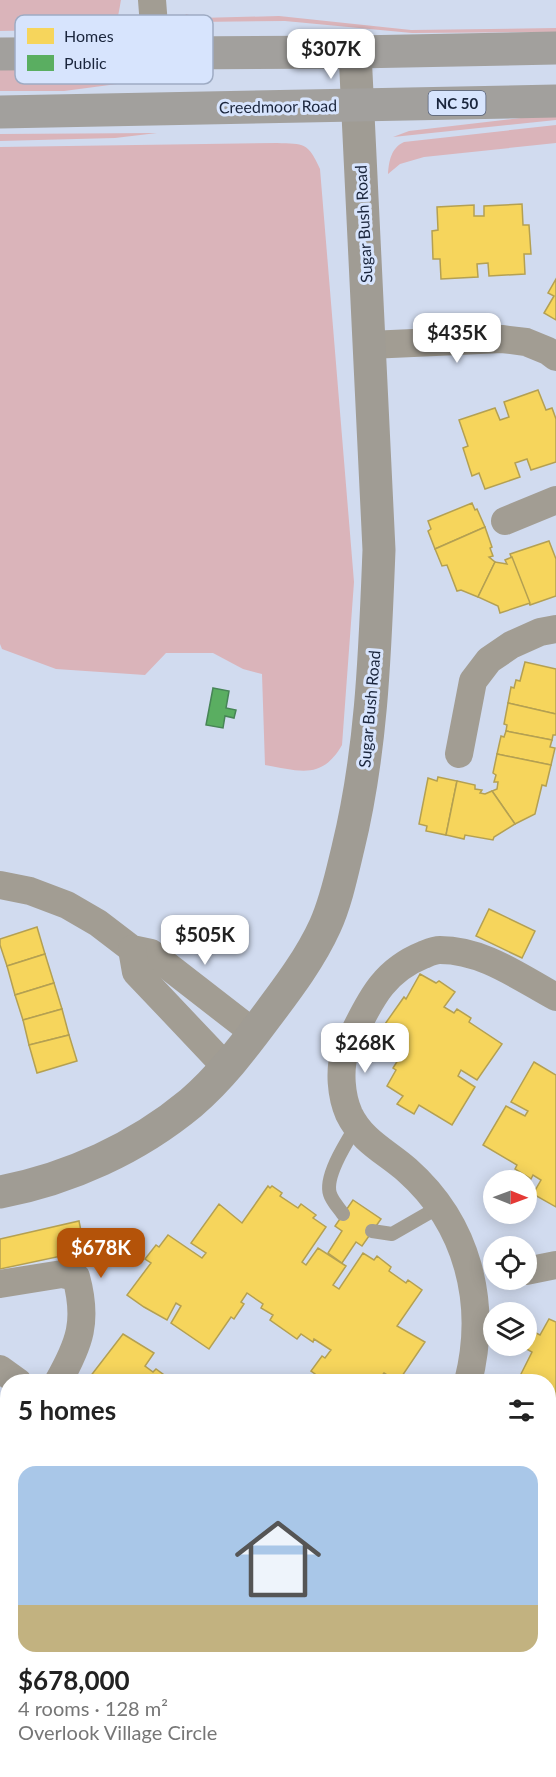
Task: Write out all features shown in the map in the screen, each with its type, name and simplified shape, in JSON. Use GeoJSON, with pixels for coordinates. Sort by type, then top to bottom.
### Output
{"type":"FeatureCollection","features":[{"type":"Feature","properties":{"kind":"main road"},"geometry":{"type":"LineString","coordinates":[[213,52],[556,48]]}},
{"type":"Feature","properties":{"kind":"main road"},"geometry":{"type":"LineString","coordinates":[[0,54],[15,54]]}},
{"type":"Feature","properties":{"kind":"main road","name":"Creedmoor Road"},"geometry":{"type":"LineString","coordinates":[[0,111],[556,101]]}},
{"type":"Feature","properties":{"kind":"street"},"geometry":{"type":"LineString","coordinates":[[152,0],[153,15]]}},
{"type":"Feature","properties":{"kind":"street","name":"Sugar Bush Road"},"geometry":{"type":"LineString","coordinates":[[0,1192],[27,1187],[66,1174],[131,1144],[163,1125],[193,1101],[226,1067],[254,1033],[305,962],[325,925],[343,870],[356,816],[362,778],[370,706],[379,550],[355,52]]}},
{"type":"Feature","properties":{"kind":"street"},"geometry":{"type":"LineString","coordinates":[[369,345],[502,339],[526,342],[556,357]]}},
{"type":"Feature","properties":{"kind":"street"},"geometry":{"type":"LineString","coordinates":[[505,521],[556,500]]}},
{"type":"Feature","properties":{"kind":"street"},"geometry":{"type":"LineString","coordinates":[[459,754],[473,681],[478,674],[489,660],[511,645],[540,632],[556,629]]}},
{"type":"Feature","properties":{"kind":"street"},"geometry":{"type":"LineString","coordinates":[[0,885],[30,891],[67,905],[98,923],[132,949],[151,953],[254,1033]]}},
{"type":"Feature","properties":{"kind":"street"},"geometry":{"type":"LineString","coordinates":[[132,949],[136,972],[226,1067]]}},
{"type":"Feature","properties":{"kind":"street"},"geometry":{"type":"LineString","coordinates":[[470,1374],[475,1351],[476,1314],[483,1280],[430,1194],[407,1170],[366,1140],[349,1113],[341,1083],[345,1051],[379,986],[405,963],[436,950],[462,951],[488,959],[556,997]]}},
{"type":"Feature","properties":{"kind":"street"},"geometry":{"type":"LineString","coordinates":[[537,1269],[556,1265]]}},
{"type":"Feature","properties":{"kind":"street"},"geometry":{"type":"LineString","coordinates":[[0,1284],[62,1274],[76,1277],[81,1295],[82,1327],[71,1358],[62,1374]]}},
{"type":"Feature","properties":{"kind":"lane"},"geometry":{"type":"LineString","coordinates":[[343,1214],[330,1194],[330,1180],[343,1148],[357,1125]]}},
{"type":"Feature","properties":{"kind":"lane"},"geometry":{"type":"LineString","coordinates":[[372,1231],[392,1234],[439,1207]]}},
{"type":"Feature","properties":{"kind":"shaded area"},"geometry":{"type":"Polygon","coordinates":[[[0,0],[121,0],[118,15],[15,15],[15,31],[0,31],[0,0]]]}},
{"type":"Feature","properties":{"kind":"shaded area"},"geometry":{"type":"Polygon","coordinates":[[[279,16],[411,30],[556,28],[556,32],[412,33],[285,21],[213,22],[213,18],[279,16]]]}},
{"type":"Feature","properties":{"kind":"shaded area"},"geometry":{"type":"Polygon","coordinates":[[[0,69],[15,69],[15,84],[117,84],[64,91],[0,91],[0,69]]]}},
{"type":"Feature","properties":{"kind":"shaded area"},"geometry":{"type":"Polygon","coordinates":[[[556,115],[556,120],[393,137],[409,131],[556,115]]]}},
{"type":"Feature","properties":{"kind":"shaded area"},"geometry":{"type":"Polygon","coordinates":[[[556,125],[556,143],[424,157],[400,164],[388,174],[393,151],[404,142],[556,125]]]}},
{"type":"Feature","properties":{"kind":"shaded area"},"geometry":{"type":"Polygon","coordinates":[[[157,133],[115,138],[0,141],[0,134],[157,133]]]}},
{"type":"Feature","properties":{"kind":"shaded area"},"geometry":{"type":"Polygon","coordinates":[[[277,143],[304,146],[312,154],[320,169],[354,582],[342,745],[326,764],[318,768],[299,771],[265,765],[262,674],[243,669],[213,653],[166,653],[145,675],[56,669],[2,649],[0,644],[0,147],[277,143]]]}},
{"type":"Feature","properties":{"kind":"building: Homes"},"geometry":{"type":"Polygon","coordinates":[[[522,204],[523,225],[529,225],[531,254],[524,254],[525,274],[489,276],[488,263],[477,264],[478,277],[441,279],[440,259],[433,259],[432,231],[438,230],[437,207],[474,205],[474,216],[484,216],[484,206],[522,204]]]}},
{"type":"Feature","properties":{"kind":"building: Homes"},"geometry":{"type":"Polygon","coordinates":[[[556,279],[556,320],[544,313],[554,296],[548,293],[556,279]]]}},
{"type":"Feature","properties":{"kind":"building: Homes"},"geometry":{"type":"Polygon","coordinates":[[[538,390],[546,410],[552,408],[556,419],[556,462],[531,470],[527,459],[515,463],[520,477],[485,489],[479,473],[472,476],[463,448],[468,446],[459,420],[495,408],[500,420],[509,417],[504,402],[538,390]]]}},
{"type":"Feature","properties":{"kind":"building: Homes"},"geometry":{"type":"Polygon","coordinates":[[[472,503],[485,527],[435,549],[428,531],[431,529],[428,521],[472,503]]]}},
{"type":"Feature","properties":{"kind":"building: Homes"},"geometry":{"type":"Polygon","coordinates":[[[485,527],[492,547],[490,548],[493,556],[489,557],[495,562],[478,597],[461,590],[457,591],[447,565],[442,566],[435,549],[485,527]]]}},
{"type":"Feature","properties":{"kind":"building: Homes"},"geometry":{"type":"Polygon","coordinates":[[[549,541],[556,559],[556,596],[530,605],[510,554],[549,541]]]}},
{"type":"Feature","properties":{"kind":"building: Homes"},"geometry":{"type":"Polygon","coordinates":[[[512,557],[530,603],[500,613],[498,606],[478,597],[495,562],[507,564],[505,560],[512,557]]]}},
{"type":"Feature","properties":{"kind":"building: Homes"},"geometry":{"type":"Polygon","coordinates":[[[525,662],[556,669],[556,714],[508,703],[511,687],[514,688],[516,680],[520,681],[525,662]]]}},
{"type":"Feature","properties":{"kind":"building: Homes"},"geometry":{"type":"Polygon","coordinates":[[[508,703],[556,714],[556,735],[553,735],[552,740],[506,731],[507,725],[504,724],[508,703]]]}},
{"type":"Feature","properties":{"kind":"building: Homes"},"geometry":{"type":"Polygon","coordinates":[[[506,731],[552,740],[550,747],[555,748],[551,765],[497,754],[501,736],[504,737],[506,731]]]}},
{"type":"Feature","properties":{"kind":"building: Homes"},"geometry":{"type":"Polygon","coordinates":[[[497,754],[551,765],[546,786],[542,785],[535,814],[515,824],[492,791],[497,789],[498,782],[494,782],[496,775],[493,773],[497,754]]]}},
{"type":"Feature","properties":{"kind":"building: Homes"},"geometry":{"type":"Polygon","coordinates":[[[438,777],[457,781],[446,835],[426,831],[427,826],[419,824],[428,778],[437,781],[438,777]]]}},
{"type":"Feature","properties":{"kind":"building: Homes"},"geometry":{"type":"Polygon","coordinates":[[[457,781],[475,785],[475,789],[482,790],[480,793],[485,794],[492,791],[515,824],[494,837],[493,840],[465,835],[464,839],[446,835],[457,781]]]}},
{"type":"Feature","properties":{"kind":"building: Homes"},"geometry":{"type":"Polygon","coordinates":[[[489,909],[535,931],[522,958],[476,936],[489,909]]]}},
{"type":"Feature","properties":{"kind":"building: Homes"},"geometry":{"type":"Polygon","coordinates":[[[37,927],[45,954],[7,966],[0,939],[37,927]]]}},
{"type":"Feature","properties":{"kind":"building: Homes"},"geometry":{"type":"Polygon","coordinates":[[[45,954],[54,983],[15,995],[7,966],[45,954]]]}},
{"type":"Feature","properties":{"kind":"building: Homes"},"geometry":{"type":"Polygon","coordinates":[[[420,974],[436,983],[439,981],[455,992],[444,1007],[454,1013],[457,1009],[471,1018],[469,1022],[502,1044],[477,1080],[461,1070],[458,1076],[475,1087],[452,1125],[419,1105],[414,1114],[397,1104],[403,1096],[387,1086],[396,1070],[393,1068],[403,1052],[405,1054],[408,1050],[398,1044],[403,1035],[385,1024],[404,997],[406,999],[420,974]]]}},
{"type":"Feature","properties":{"kind":"building: Homes"},"geometry":{"type":"Polygon","coordinates":[[[54,983],[62,1009],[23,1020],[15,995],[54,983]]]}},
{"type":"Feature","properties":{"kind":"building: Homes"},"geometry":{"type":"Polygon","coordinates":[[[62,1009],[69,1035],[29,1045],[23,1020],[62,1009]]]}},
{"type":"Feature","properties":{"kind":"building: Homes"},"geometry":{"type":"Polygon","coordinates":[[[69,1035],[77,1061],[37,1073],[29,1045],[69,1035]]]}},
{"type":"Feature","properties":{"kind":"building: Homes"},"geometry":{"type":"Polygon","coordinates":[[[534,1062],[556,1075],[556,1207],[537,1196],[537,1187],[541,1180],[537,1178],[537,1170],[517,1170],[517,1165],[483,1145],[506,1106],[525,1116],[528,1111],[511,1102],[534,1062]]]}},
{"type":"Feature","properties":{"kind":"building: Homes"},"geometry":{"type":"Polygon","coordinates":[[[268,1186],[270,1188],[272,1186],[282,1193],[280,1196],[298,1208],[301,1204],[316,1215],[313,1218],[326,1227],[302,1262],[306,1265],[318,1248],[346,1266],[333,1285],[339,1289],[363,1253],[374,1260],[377,1256],[391,1267],[389,1271],[406,1283],[408,1280],[422,1290],[397,1326],[425,1342],[403,1374],[315,1374],[311,1371],[322,1356],[325,1358],[331,1350],[301,1334],[297,1339],[270,1320],[273,1315],[261,1308],[263,1304],[247,1293],[241,1302],[244,1304],[234,1319],[231,1317],[209,1349],[171,1323],[181,1306],[176,1303],[167,1320],[127,1295],[151,1263],[145,1259],[156,1245],[159,1247],[168,1235],[202,1258],[206,1253],[191,1243],[219,1204],[242,1223],[268,1186]]]}},
{"type":"Feature","properties":{"kind":"building: Homes"},"geometry":{"type":"Polygon","coordinates":[[[353,1200],[381,1219],[362,1246],[356,1242],[342,1263],[328,1253],[342,1231],[335,1226],[353,1200]]]}},
{"type":"Feature","properties":{"kind":"building: Homes"},"geometry":{"type":"Polygon","coordinates":[[[79,1221],[85,1251],[0,1269],[0,1239],[79,1221]]]}},
{"type":"Feature","properties":{"kind":"building: Homes"},"geometry":{"type":"Polygon","coordinates":[[[549,1319],[556,1322],[556,1374],[521,1374],[530,1356],[537,1356],[537,1334],[540,1335],[549,1319]]]}},
{"type":"Feature","properties":{"kind":"building: Homes"},"geometry":{"type":"Polygon","coordinates":[[[123,1334],[154,1353],[145,1366],[153,1372],[156,1369],[163,1374],[92,1374],[123,1334]]]}},
{"type":"Feature","properties":{"kind":"building: Public"},"geometry":{"type":"Polygon","coordinates":[[[213,688],[229,691],[226,708],[236,710],[234,718],[225,716],[223,728],[206,725],[213,688]]]}}]}
